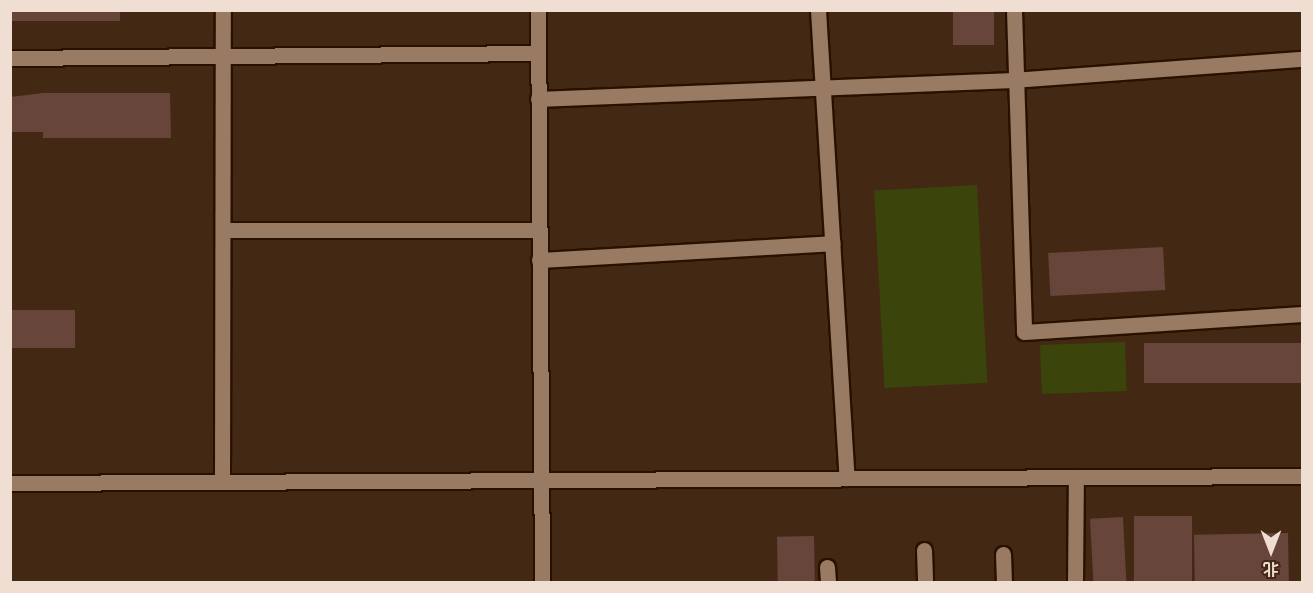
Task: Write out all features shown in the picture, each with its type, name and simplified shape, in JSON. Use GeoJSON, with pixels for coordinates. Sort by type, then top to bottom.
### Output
{"type":"FeatureCollection","features":[{"type":"Feature","properties":{"kind":"lane"},"geometry":{"type":"LineString","coordinates":[[222,482],[223,10]]}},
{"type":"Feature","properties":{"kind":"lane"},"geometry":{"type":"LineString","coordinates":[[538,10],[542,582]]}},
{"type":"Feature","properties":{"kind":"lane"},"geometry":{"type":"LineString","coordinates":[[818,10],[847,478]]}},
{"type":"Feature","properties":{"kind":"lane"},"geometry":{"type":"LineString","coordinates":[[1014,10],[1018,65],[1013,80],[1024,332],[1302,314]]}},
{"type":"Feature","properties":{"kind":"lane"},"geometry":{"type":"LineString","coordinates":[[10,58],[538,53]]}},
{"type":"Feature","properties":{"kind":"lane"},"geometry":{"type":"LineString","coordinates":[[538,99],[1013,80],[1302,59]]}},
{"type":"Feature","properties":{"kind":"lane"},"geometry":{"type":"LineString","coordinates":[[223,230],[539,230]]}},
{"type":"Feature","properties":{"kind":"lane"},"geometry":{"type":"LineString","coordinates":[[539,260],[833,243]]}},
{"type":"Feature","properties":{"kind":"lane"},"geometry":{"type":"LineString","coordinates":[[10,483],[1302,476],[1302,486]]}},
{"type":"Feature","properties":{"kind":"lane"},"geometry":{"type":"LineString","coordinates":[[1075,582],[1076,477]]}},
{"type":"Feature","properties":{"kind":"lane"},"geometry":{"type":"LineString","coordinates":[[924,550],[925,582]]}},
{"type":"Feature","properties":{"kind":"lane"},"geometry":{"type":"LineString","coordinates":[[1003,554],[1004,582]]}},
{"type":"Feature","properties":{"kind":"green space"},"geometry":{"type":"Polygon","coordinates":[[[977,185],[987,383],[885,388],[874,190],[977,185]]]}},
{"type":"Feature","properties":{"kind":"green space"},"geometry":{"type":"Polygon","coordinates":[[[1125,342],[1127,391],[1042,394],[1040,345],[1125,342]]]}},
{"type":"Feature","properties":{"kind":"building"},"geometry":{"type":"Polygon","coordinates":[[[10,10],[120,10],[120,21],[10,21],[10,10]]]}},
{"type":"Feature","properties":{"kind":"building"},"geometry":{"type":"Polygon","coordinates":[[[953,10],[994,10],[994,45],[953,45],[953,10]]]}},
{"type":"Feature","properties":{"kind":"building"},"geometry":{"type":"Polygon","coordinates":[[[43,93],[170,93],[171,138],[43,138],[43,132],[10,132],[10,97],[43,93]]]}},
{"type":"Feature","properties":{"kind":"building"},"geometry":{"type":"Polygon","coordinates":[[[1163,247],[1165,290],[1050,296],[1048,253],[1163,247]]]}},
{"type":"Feature","properties":{"kind":"building"},"geometry":{"type":"Polygon","coordinates":[[[10,310],[75,310],[75,348],[10,348],[10,310]]]}},
{"type":"Feature","properties":{"kind":"building"},"geometry":{"type":"Polygon","coordinates":[[[1144,343],[1302,343],[1302,383],[1144,383],[1144,343]]]}},
{"type":"Feature","properties":{"kind":"building"},"geometry":{"type":"Polygon","coordinates":[[[1134,516],[1192,516],[1192,582],[1134,582],[1134,516]]]}},
{"type":"Feature","properties":{"kind":"building"},"geometry":{"type":"Polygon","coordinates":[[[1123,517],[1126,582],[1093,582],[1090,519],[1123,517]]]}},
{"type":"Feature","properties":{"kind":"building"},"geometry":{"type":"Polygon","coordinates":[[[1288,533],[1289,582],[1195,582],[1194,535],[1288,533]]]}},
{"type":"Feature","properties":{"kind":"building"},"geometry":{"type":"Polygon","coordinates":[[[814,536],[815,582],[778,582],[777,537],[814,536]]]}}]}
